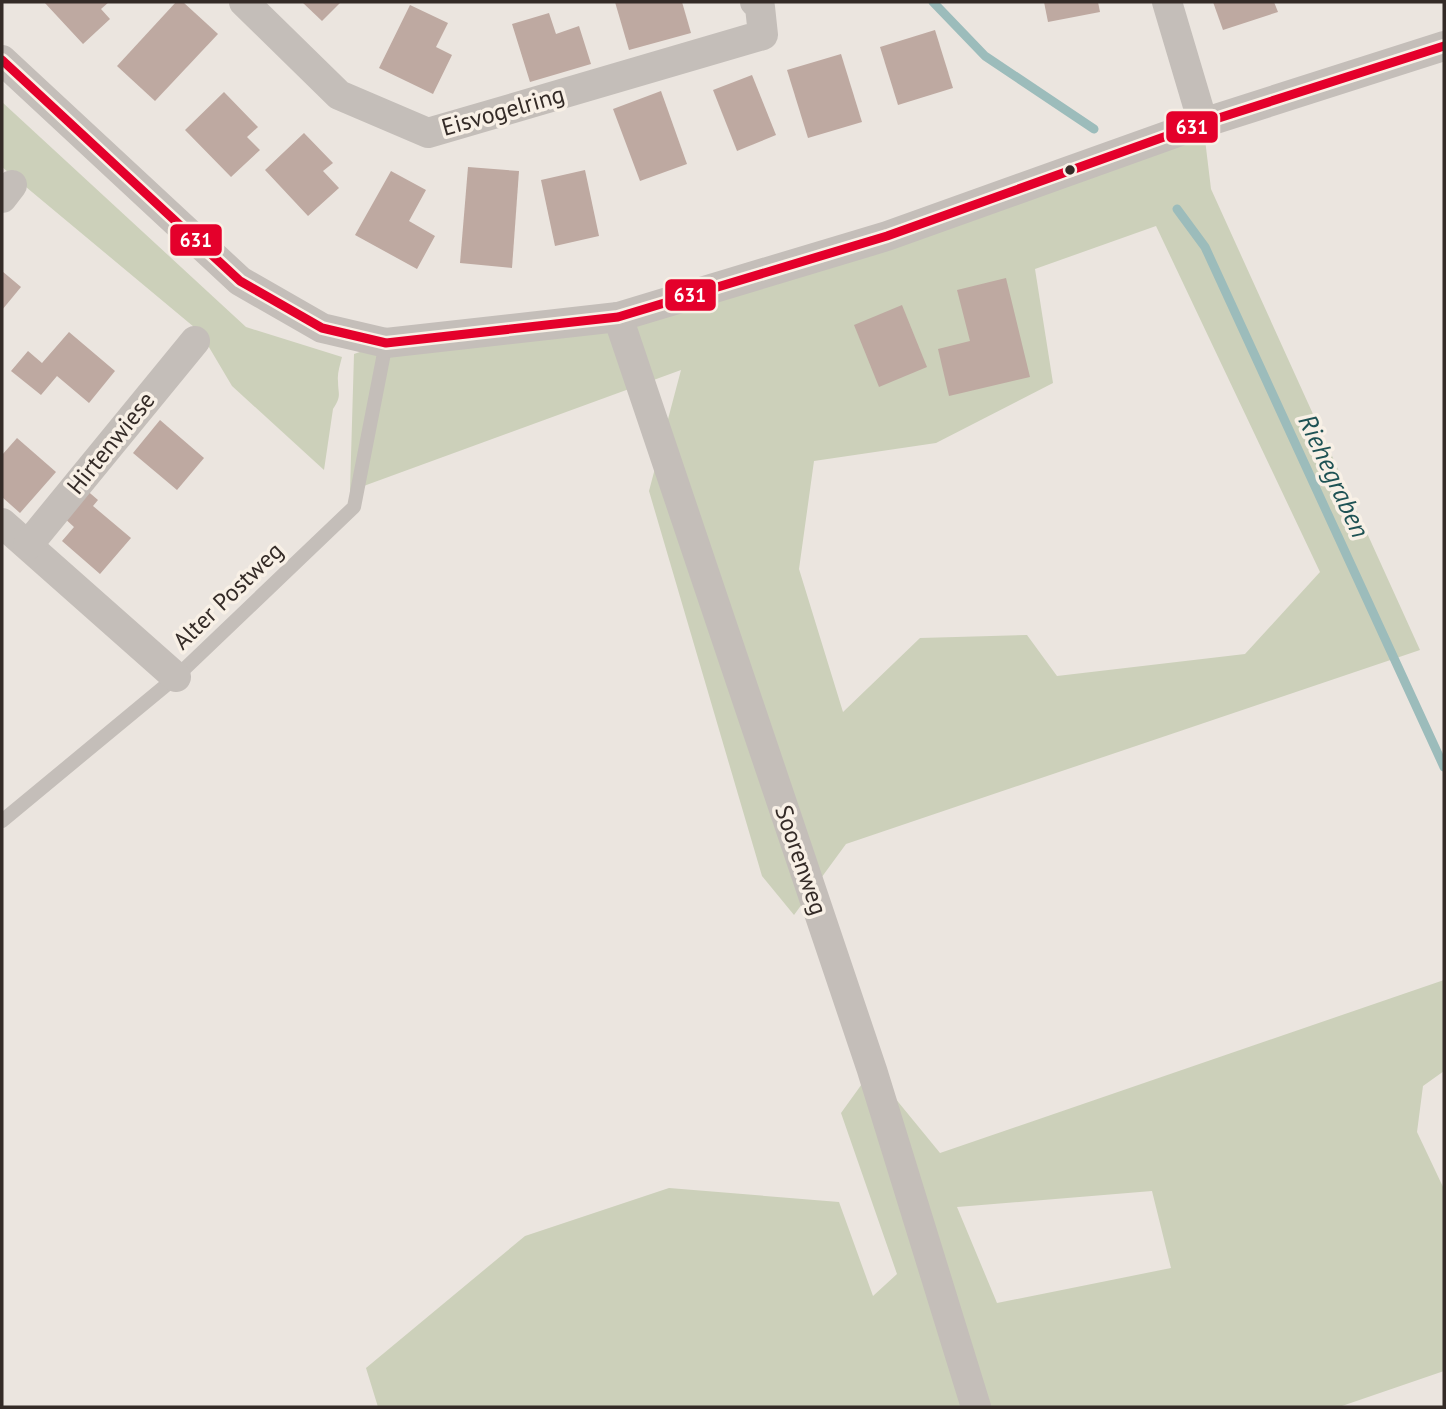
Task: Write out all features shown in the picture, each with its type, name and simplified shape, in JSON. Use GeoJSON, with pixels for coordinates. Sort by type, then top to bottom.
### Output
{"type":"FeatureCollection","features":[{"type":"Feature","properties":{"kind":"street","name":"Eisvogelring"},"geometry":{"type":"LineString","coordinates":[[244,2],[339,94],[428,133],[763,35],[760,7],[755,2]]}},
{"type":"Feature","properties":{"kind":"street"},"geometry":{"type":"LineString","coordinates":[[1167,2],[1203,123]]}},
{"type":"Feature","properties":{"kind":"street"},"geometry":{"type":"LineString","coordinates":[[2,60],[240,281],[322,328],[386,343],[618,317],[887,236],[1203,123],[1444,46]]}},
{"type":"Feature","properties":{"kind":"street","name":"Soorenweg"},"geometry":{"type":"LineString","coordinates":[[618,317],[872,1070],[975,1407]]}},
{"type":"Feature","properties":{"kind":"street","name":"Hirtenwiese"},"geometry":{"type":"LineString","coordinates":[[28,545],[195,341]]}},
{"type":"Feature","properties":{"kind":"street"},"geometry":{"type":"LineString","coordinates":[[2,523],[176,677]]}},
{"type":"Feature","properties":{"kind":"lane","name":"Alter Postweg"},"geometry":{"type":"LineString","coordinates":[[2,821],[176,677],[354,507],[386,343]]}},
{"type":"Feature","properties":{"kind":"green space"},"geometry":{"type":"Polygon","coordinates":[[[2,102],[246,327],[342,357],[338,375],[339,398],[333,409],[324,470],[232,386],[200,332],[2,167],[2,102]]]}},
{"type":"Feature","properties":{"kind":"green space"},"geometry":{"type":"Polygon","coordinates":[[[1203,123],[1211,189],[1420,650],[846,844],[794,915],[762,876],[649,491],[681,370],[350,491],[354,354],[386,343],[618,317],[1203,123]],[[1156,226],[1035,269],[1053,383],[936,443],[814,461],[799,569],[843,712],[920,638],[1027,635],[1057,676],[1245,654],[1320,572],[1156,226]]]}},
{"type":"Feature","properties":{"kind":"green space"},"geometry":{"type":"Polygon","coordinates":[[[1444,980],[1444,1071],[1423,1086],[1417,1132],[1444,1189],[1444,1371],[1339,1407],[378,1407],[366,1368],[525,1236],[669,1188],[839,1202],[873,1296],[897,1274],[841,1113],[872,1070],[940,1153],[1444,980]],[[1152,1191],[957,1207],[997,1303],[1171,1268],[1152,1191]]]}},
{"type":"Feature","properties":{"kind":"building"},"geometry":{"type":"Polygon","coordinates":[[[44,2],[109,2],[101,9],[110,19],[83,44],[44,2]]]}},
{"type":"Feature","properties":{"kind":"building"},"geometry":{"type":"Polygon","coordinates":[[[176,2],[183,2],[218,34],[155,101],[117,66],[176,2]]]}},
{"type":"Feature","properties":{"kind":"building"},"geometry":{"type":"Polygon","coordinates":[[[302,2],[341,2],[322,21],[302,2]]]}},
{"type":"Feature","properties":{"kind":"building"},"geometry":{"type":"Polygon","coordinates":[[[615,2],[682,2],[691,33],[629,50],[615,2]]]}},
{"type":"Feature","properties":{"kind":"building"},"geometry":{"type":"Polygon","coordinates":[[[1044,2],[1098,2],[1100,12],[1048,22],[1044,2]]]}},
{"type":"Feature","properties":{"kind":"building"},"geometry":{"type":"Polygon","coordinates":[[[1213,2],[1274,2],[1278,12],[1223,30],[1213,2]]]}},
{"type":"Feature","properties":{"kind":"building"},"geometry":{"type":"Polygon","coordinates":[[[410,5],[448,23],[436,47],[452,55],[433,94],[379,68],[410,5]]]}},
{"type":"Feature","properties":{"kind":"building"},"geometry":{"type":"Polygon","coordinates":[[[549,13],[556,34],[579,26],[591,64],[530,82],[512,24],[549,13]]]}},
{"type":"Feature","properties":{"kind":"building"},"geometry":{"type":"Polygon","coordinates":[[[935,30],[953,88],[898,105],[880,47],[935,30]]]}},
{"type":"Feature","properties":{"kind":"building"},"geometry":{"type":"Polygon","coordinates":[[[841,54],[862,122],[808,138],[787,70],[841,54]]]}},
{"type":"Feature","properties":{"kind":"building"},"geometry":{"type":"Polygon","coordinates":[[[752,75],[776,135],[737,151],[713,90],[752,75]]]}},
{"type":"Feature","properties":{"kind":"building"},"geometry":{"type":"Polygon","coordinates":[[[661,91],[687,164],[640,181],[613,109],[661,91]]]}},
{"type":"Feature","properties":{"kind":"building"},"geometry":{"type":"Polygon","coordinates":[[[224,92],[258,127],[247,137],[260,150],[231,177],[185,130],[224,92]]]}},
{"type":"Feature","properties":{"kind":"building"},"geometry":{"type":"Polygon","coordinates":[[[304,133],[333,163],[323,171],[339,188],[308,216],[265,170],[304,133]]]}},
{"type":"Feature","properties":{"kind":"building"},"geometry":{"type":"Polygon","coordinates":[[[468,167],[519,171],[512,268],[460,263],[468,167]]]}},
{"type":"Feature","properties":{"kind":"building"},"geometry":{"type":"Polygon","coordinates":[[[585,170],[599,236],[555,246],[541,180],[585,170]]]}},
{"type":"Feature","properties":{"kind":"building"},"geometry":{"type":"Polygon","coordinates":[[[391,171],[426,190],[409,221],[435,236],[417,269],[355,235],[391,171]]]}},
{"type":"Feature","properties":{"kind":"building"},"geometry":{"type":"Polygon","coordinates":[[[2,271],[21,287],[2,310],[2,271]]]}},
{"type":"Feature","properties":{"kind":"building"},"geometry":{"type":"Polygon","coordinates":[[[1006,278],[1030,377],[949,396],[938,349],[970,341],[957,290],[1006,278]]]}},
{"type":"Feature","properties":{"kind":"building"},"geometry":{"type":"Polygon","coordinates":[[[902,305],[927,367],[879,387],[854,325],[902,305]]]}},
{"type":"Feature","properties":{"kind":"building"},"geometry":{"type":"Polygon","coordinates":[[[69,332],[115,371],[89,403],[57,376],[41,395],[11,371],[28,351],[42,363],[69,332]]]}},
{"type":"Feature","properties":{"kind":"building"},"geometry":{"type":"Polygon","coordinates":[[[160,420],[204,458],[177,490],[133,453],[160,420]]]}},
{"type":"Feature","properties":{"kind":"building"},"geometry":{"type":"Polygon","coordinates":[[[17,438],[56,472],[20,513],[2,497],[2,455],[17,438]]]}},
{"type":"Feature","properties":{"kind":"building"},"geometry":{"type":"Polygon","coordinates":[[[84,488],[98,500],[93,506],[131,538],[100,574],[62,541],[74,527],[61,515],[84,488]]]}},
{"type":"Feature","properties":{"kind":"waterway","name":"Riehegraben"},"geometry":{"type":"LineString","coordinates":[[933,2],[985,56],[1094,129]]}},
{"type":"Feature","properties":{"kind":"waterway","name":"Riehegraben"},"geometry":{"type":"LineString","coordinates":[[1177,209],[1205,247],[1444,767]]}},
{"type":"Feature","properties":{"kind":"transit line","name":"631"},"geometry":{"type":"LineString","coordinates":[[2,60],[240,281],[322,328],[386,343],[618,317],[887,236],[1203,123],[1444,46]]}}]}
